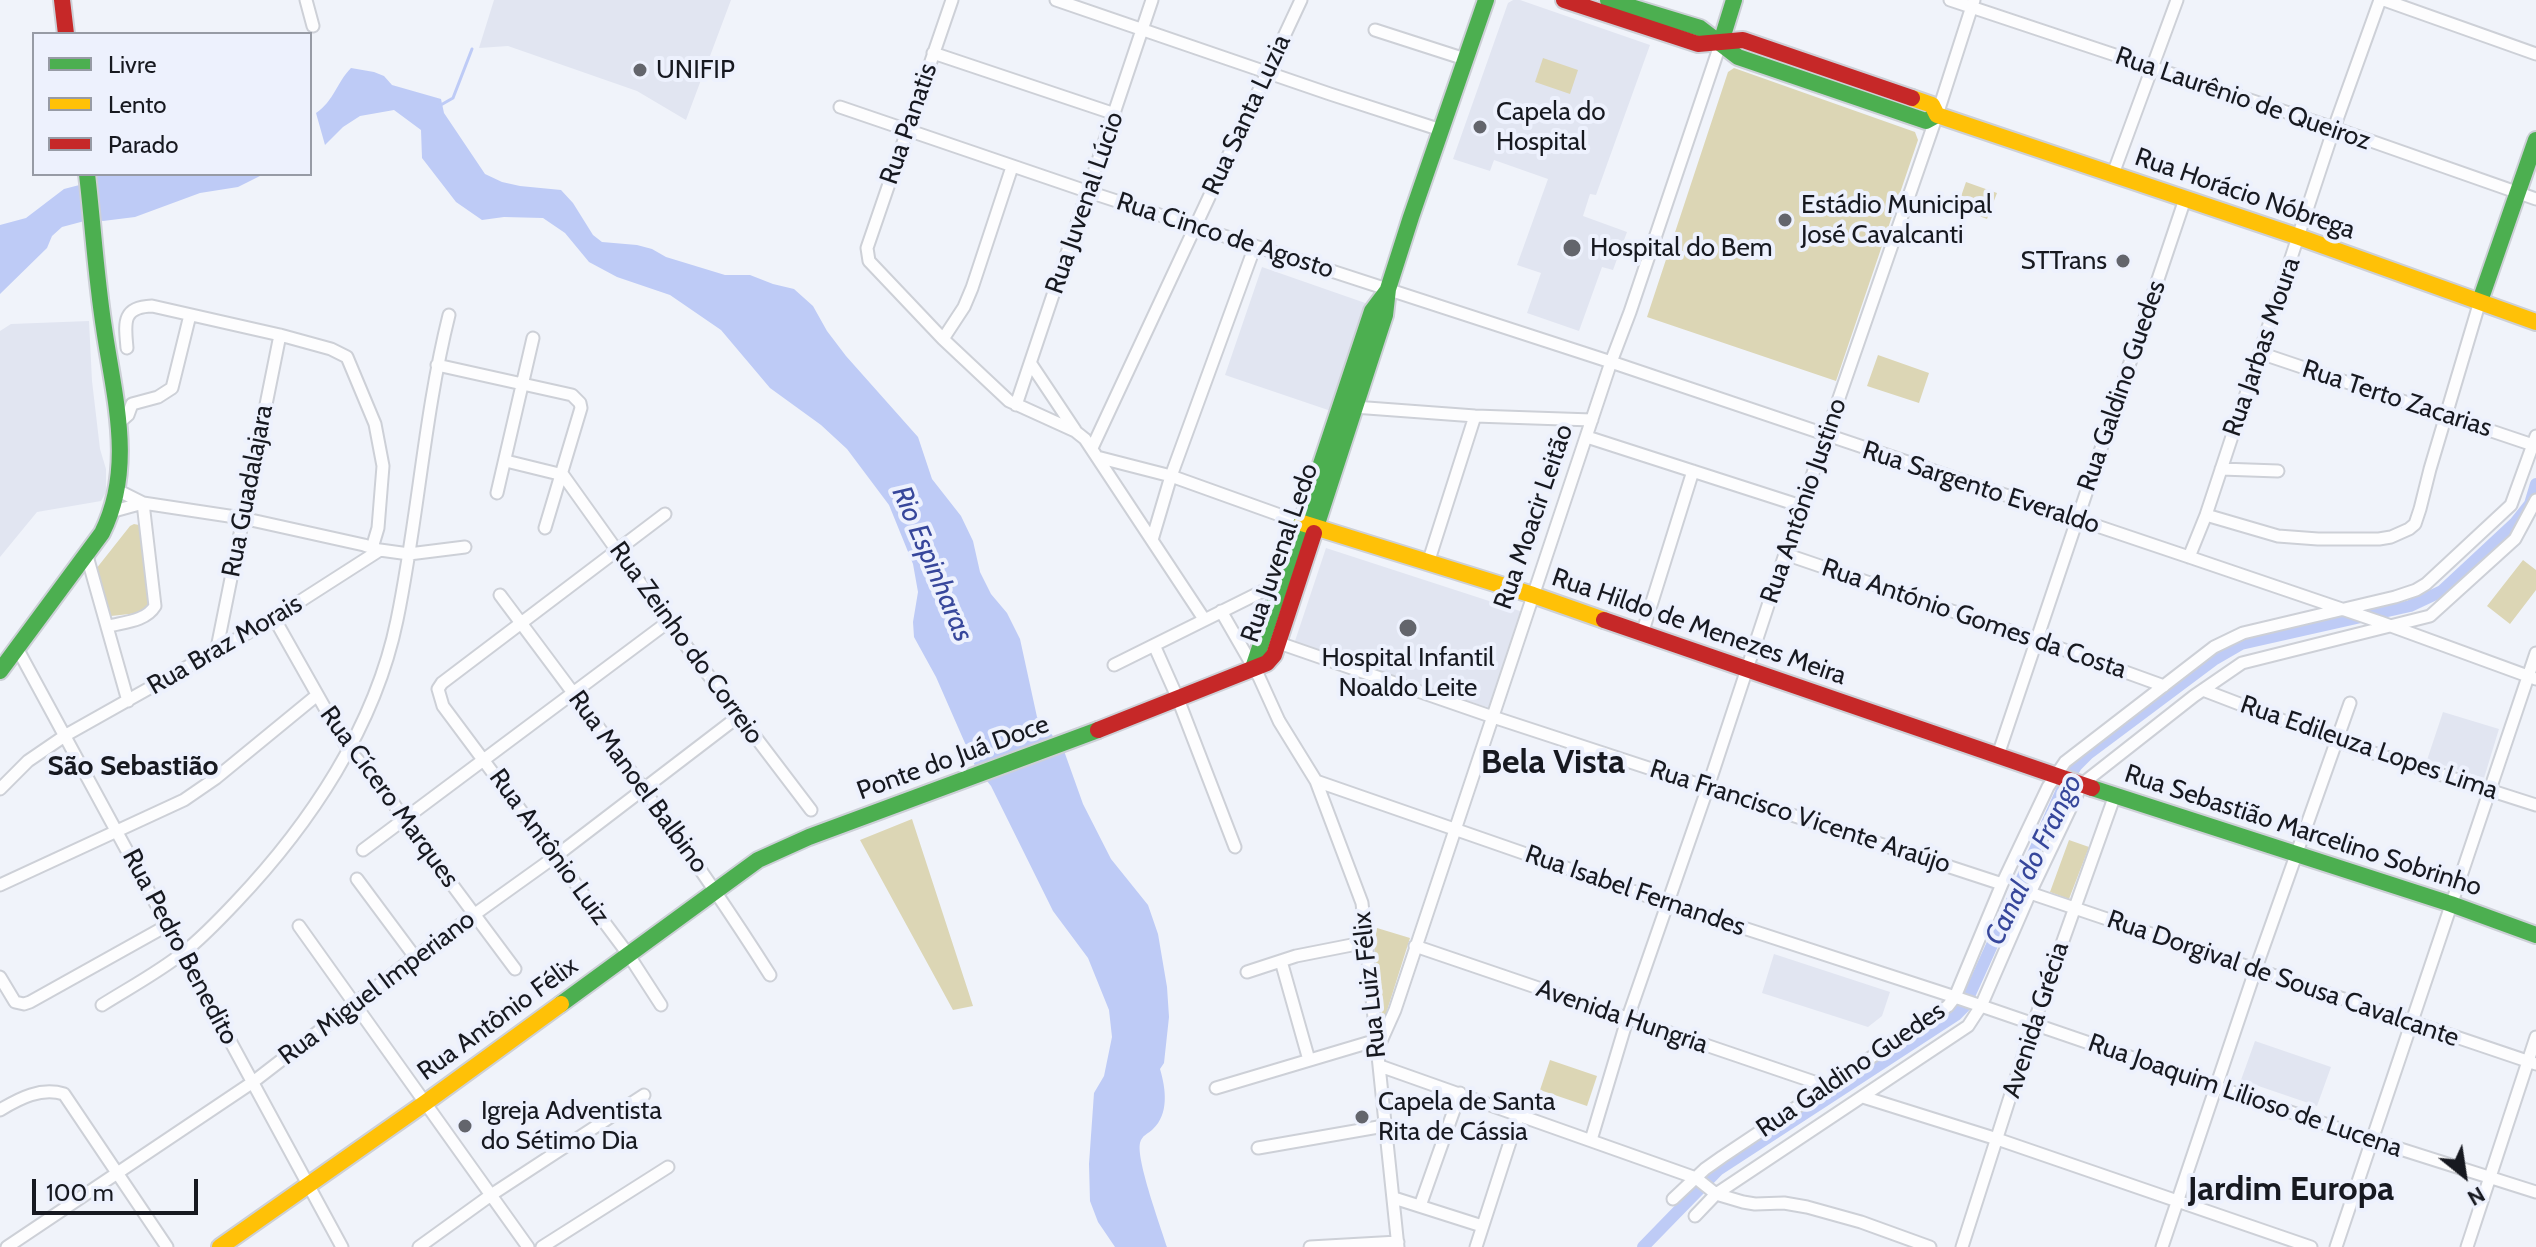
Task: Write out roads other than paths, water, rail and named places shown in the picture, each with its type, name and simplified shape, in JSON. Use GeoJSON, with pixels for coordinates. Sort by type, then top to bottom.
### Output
{"type":"FeatureCollection","features":[{"type":"Feature","properties":{"kind":"main road"},"geometry":{"type":"LineString","coordinates":[[62,0],[66,32]]}},
{"type":"Feature","properties":{"kind":"main road"},"geometry":{"type":"LineString","coordinates":[[70,0],[74,32]]}},
{"type":"Feature","properties":{"kind":"main road","name":"Rua Juvenal Ledo"},"geometry":{"type":"LineString","coordinates":[[1253,668],[1281,582],[1309,526],[1354,407],[1385,315],[1388,289],[1486,0]]}},
{"type":"Feature","properties":{"kind":"main road","name":"Rua Horácio Nóbrega"},"geometry":{"type":"LineString","coordinates":[[1564,0],[1698,44],[1721,42]]}},
{"type":"Feature","properties":{"kind":"main road","name":"Rua Horácio Nóbrega"},"geometry":{"type":"LineString","coordinates":[[1610,0],[1700,28],[1738,57],[1926,121],[1937,115],[2299,237],[2536,322]]}},
{"type":"Feature","properties":{"kind":"main road","name":"Rua Moacir Leitão"},"geometry":{"type":"LineString","coordinates":[[1721,42],[1734,0]]}},
{"type":"Feature","properties":{"kind":"main road"},"geometry":{"type":"LineString","coordinates":[[2480,301],[2536,140]]}},
{"type":"Feature","properties":{"kind":"main road"},"geometry":{"type":"LineString","coordinates":[[0,671],[87,556],[114,511],[119,491],[121,446],[101,348],[103,322],[87,176]]}},
{"type":"Feature","properties":{"kind":"main road","name":"Rua Juvenal Ledo"},"geometry":{"type":"LineString","coordinates":[[1253,668],[1267,663],[1279,643],[1309,526],[1372,311],[1388,289]]}},
{"type":"Feature","properties":{"kind":"main road"},"geometry":{"type":"LineString","coordinates":[[114,410],[115,461],[120,473]]}},
{"type":"Feature","properties":{"kind":"main road","name":"Rua Hildo de Menezes Meira"},"geometry":{"type":"LineString","coordinates":[[1309,526],[1533,595],[2055,776]]}},
{"type":"Feature","properties":{"kind":"main road","name":"Ponte do Juá Doce"},"geometry":{"type":"LineString","coordinates":[[809,837],[1114,724],[1253,668]]}},
{"type":"Feature","properties":{"kind":"main road","name":"Rua Sebastião Marcelino Sobrinho"},"geometry":{"type":"LineString","coordinates":[[2055,776],[2451,904],[2536,935]]}},
{"type":"Feature","properties":{"kind":"main road","name":"Rua Antônio Félix"},"geometry":{"type":"LineString","coordinates":[[220,1247],[425,1103],[758,860],[809,837]]}},
{"type":"Feature","properties":{"kind":"street"},"geometry":{"type":"LineString","coordinates":[[306,0],[313,26]]}},
{"type":"Feature","properties":{"kind":"street","name":"Rua Panatis"},"geometry":{"type":"LineString","coordinates":[[943,339],[873,267],[867,256],[867,248],[952,0]]}},
{"type":"Feature","properties":{"kind":"street"},"geometry":{"type":"LineString","coordinates":[[1056,0],[1441,130]]}},
{"type":"Feature","properties":{"kind":"street","name":"Rua Juvenal Lúcio"},"geometry":{"type":"LineString","coordinates":[[1016,405],[1152,0]]}},
{"type":"Feature","properties":{"kind":"street","name":"Rua Santa Luzia"},"geometry":{"type":"LineString","coordinates":[[1095,453],[1194,225],[1301,0]]}},
{"type":"Feature","properties":{"kind":"street","name":"Rua Laurênio de Queiroz"},"geometry":{"type":"LineString","coordinates":[[1950,0],[1973,4],[2536,199]]}},
{"type":"Feature","properties":{"kind":"street"},"geometry":{"type":"LineString","coordinates":[[2113,174],[2177,0]]}},
{"type":"Feature","properties":{"kind":"street"},"geometry":{"type":"LineString","coordinates":[[2382,0],[2536,54]]}},
{"type":"Feature","properties":{"kind":"street","name":"Rua Jarbas Moura"},"geometry":{"type":"LineString","coordinates":[[2189,557],[2206,515],[2334,128],[2382,0]]}},
{"type":"Feature","properties":{"kind":"street","name":"Rua Antônio Justino"},"geometry":{"type":"LineString","coordinates":[[1591,1140],[1627,1020],[1973,4]]}},
{"type":"Feature","properties":{"kind":"street"},"geometry":{"type":"LineString","coordinates":[[1375,30],[1465,59]]}},
{"type":"Feature","properties":{"kind":"street","name":"Rua Moacir Leitão"},"geometry":{"type":"LineString","coordinates":[[1378,1044],[1395,1010],[1721,42]]}},
{"type":"Feature","properties":{"kind":"street"},"geometry":{"type":"LineString","coordinates":[[933,53],[1115,114]]}},
{"type":"Feature","properties":{"kind":"street","name":"Rua Cinco de Agosto"},"geometry":{"type":"LineString","coordinates":[[840,107],[1012,167],[1611,362]]}},
{"type":"Feature","properties":{"kind":"street"},"geometry":{"type":"LineString","coordinates":[[1012,167],[972,288],[964,307],[943,339],[1009,401],[1075,431]]}},
{"type":"Feature","properties":{"kind":"street","name":"Rua Galdino Guedes"},"geometry":{"type":"LineString","coordinates":[[1998,755],[2185,199]]}},
{"type":"Feature","properties":{"kind":"street"},"geometry":{"type":"LineString","coordinates":[[1152,540],[1171,476],[1255,246]]}},
{"type":"Feature","properties":{"kind":"street"},"geometry":{"type":"LineString","coordinates":[[2206,515],[2278,536],[2318,539],[2379,539],[2401,534],[2415,524],[2480,301]]}},
{"type":"Feature","properties":{"kind":"street"},"geometry":{"type":"LineString","coordinates":[[127,348],[126,320],[129,314],[136,309],[152,306],[280,335],[331,349],[347,357],[375,424],[383,466],[376,549]]}},
{"type":"Feature","properties":{"kind":"street"},"geometry":{"type":"LineString","coordinates":[[114,410],[128,415],[132,404],[158,397],[172,388],[190,315]]}},
{"type":"Feature","properties":{"kind":"street"},"geometry":{"type":"LineString","coordinates":[[102,1005],[183,953],[212,927],[277,857],[310,813],[348,749],[376,690],[396,623],[437,365],[449,315]]}},
{"type":"Feature","properties":{"kind":"street","name":"Rua Guadalajara"},"geometry":{"type":"LineString","coordinates":[[217,648],[280,335]]}},
{"type":"Feature","properties":{"kind":"street"},"geometry":{"type":"LineString","coordinates":[[497,493],[533,338]]}},
{"type":"Feature","properties":{"kind":"street","name":"Rua Terto Zacarias"},"geometry":{"type":"LineString","coordinates":[[2260,353],[2535,440]]}},
{"type":"Feature","properties":{"kind":"street","name":"Rua Sargento Everaldo"},"geometry":{"type":"LineString","coordinates":[[1611,362],[2386,624],[2532,678]]}},
{"type":"Feature","properties":{"kind":"street"},"geometry":{"type":"LineString","coordinates":[[1031,364],[1075,431],[1095,453],[1204,619]]}},
{"type":"Feature","properties":{"kind":"street"},"geometry":{"type":"LineString","coordinates":[[437,365],[572,395],[580,403],[563,475],[545,528]]}},
{"type":"Feature","properties":{"kind":"street"},"geometry":{"type":"LineString","coordinates":[[1354,407],[1592,420]]}},
{"type":"Feature","properties":{"kind":"street"},"geometry":{"type":"LineString","coordinates":[[1428,563],[1475,416]]}},
{"type":"Feature","properties":{"kind":"street"},"geometry":{"type":"LineString","coordinates":[[1587,437],[1801,506]]}},
{"type":"Feature","properties":{"kind":"street","name":"Rua Galdino Guedes"},"geometry":{"type":"LineString","coordinates":[[1673,1199],[1699,1180],[1722,1157],[1948,1006],[1955,997],[2002,884],[2055,776],[2082,748],[2228,639],[2243,633],[2347,612],[2416,590],[2436,576],[2511,505],[2535,440]]}},
{"type":"Feature","properties":{"kind":"street","name":"Rua Hildo de Menezes Meira"},"geometry":{"type":"LineString","coordinates":[[1095,453],[1171,476],[1309,526]]}},
{"type":"Feature","properties":{"kind":"street"},"geometry":{"type":"LineString","coordinates":[[506,461],[563,475]]}},
{"type":"Feature","properties":{"kind":"street"},"geometry":{"type":"LineString","coordinates":[[2221,469],[2278,471]]}},
{"type":"Feature","properties":{"kind":"street"},"geometry":{"type":"LineString","coordinates":[[1642,634],[1693,471]]}},
{"type":"Feature","properties":{"kind":"street","name":"Rua Zeinho do Correio"},"geometry":{"type":"LineString","coordinates":[[563,475],[668,622],[811,810]]}},
{"type":"Feature","properties":{"kind":"street"},"geometry":{"type":"LineString","coordinates":[[119,491],[143,503],[242,518],[376,549],[409,554],[465,547]]}},
{"type":"Feature","properties":{"kind":"street","name":"Rua Galdino Guedes"},"geometry":{"type":"LineString","coordinates":[[1695,1216],[1715,1193],[1958,1035],[1975,1019],[2082,784],[2234,668],[2254,659],[2386,624],[2420,620],[2441,609],[2515,539],[2536,500]]}},
{"type":"Feature","properties":{"kind":"street"},"geometry":{"type":"LineString","coordinates":[[114,511],[143,503]]}},
{"type":"Feature","properties":{"kind":"street"},"geometry":{"type":"LineString","coordinates":[[109,626],[140,618],[152,612],[155,606],[143,503]]}},
{"type":"Feature","properties":{"kind":"street"},"geometry":{"type":"LineString","coordinates":[[521,623],[665,514]]}},
{"type":"Feature","properties":{"kind":"street","name":"Rua Braz Morais"},"geometry":{"type":"LineString","coordinates":[[0,789],[28,761],[66,735],[274,618],[376,549]]}},
{"type":"Feature","properties":{"kind":"street","name":"Rua António Gomes da Costa"},"geometry":{"type":"LineString","coordinates":[[1785,554],[2164,686]]}},
{"type":"Feature","properties":{"kind":"street"},"geometry":{"type":"LineString","coordinates":[[87,556],[128,701]]}},
{"type":"Feature","properties":{"kind":"street"},"geometry":{"type":"LineString","coordinates":[[1114,665],[1281,582]]}},
{"type":"Feature","properties":{"kind":"street","name":"Rua Manoel Balbino"},"geometry":{"type":"LineString","coordinates":[[500,595],[716,890],[770,975]]}},
{"type":"Feature","properties":{"kind":"street","name":"Rua Luiz Félix"},"geometry":{"type":"LineString","coordinates":[[1221,611],[1279,721],[1316,781],[1359,892],[1365,917],[1398,1245]]}},
{"type":"Feature","properties":{"kind":"street","name":"Rua Cícero Marques"},"geometry":{"type":"LineString","coordinates":[[274,618],[348,749],[387,793],[515,969]]}},
{"type":"Feature","properties":{"kind":"street"},"geometry":{"type":"LineString","coordinates":[[363,850],[668,622]]}},
{"type":"Feature","properties":{"kind":"street","name":"Rua Antônio Luiz"},"geometry":{"type":"LineString","coordinates":[[521,623],[442,683],[438,689],[443,706],[628,954],[661,1005]]}},
{"type":"Feature","properties":{"kind":"street","name":"Rua Francisco Vicente Araújo"},"geometry":{"type":"LineString","coordinates":[[1279,643],[1493,717],[2002,884]]}},
{"type":"Feature","properties":{"kind":"street"},"geometry":{"type":"LineString","coordinates":[[1154,645],[1235,847]]}},
{"type":"Feature","properties":{"kind":"street","name":"Rua Pedro Benedito"},"geometry":{"type":"LineString","coordinates":[[17,648],[342,1247]]}},
{"type":"Feature","properties":{"kind":"street"},"geometry":{"type":"LineString","coordinates":[[2336,1247],[2410,1022],[2532,678],[2536,653]]}},
{"type":"Feature","properties":{"kind":"street","name":"Rua Edileuza Lopes Lima"},"geometry":{"type":"LineString","coordinates":[[2203,690],[2336,741],[2536,805]]}},
{"type":"Feature","properties":{"kind":"street"},"geometry":{"type":"LineString","coordinates":[[0,885],[184,800],[316,696]]}},
{"type":"Feature","properties":{"kind":"street"},"geometry":{"type":"LineString","coordinates":[[2162,1247],[2350,703]]}},
{"type":"Feature","properties":{"kind":"street","name":"Rua Miguel Imperiano"},"geometry":{"type":"LineString","coordinates":[[7,1247],[253,1082],[739,716]]}},
{"type":"Feature","properties":{"kind":"street","name":"Rua Isabel Fernandes"},"geometry":{"type":"LineString","coordinates":[[1316,781],[1667,903],[1955,997]]}},
{"type":"Feature","properties":{"kind":"street","name":"Avenida Grécia"},"geometry":{"type":"LineString","coordinates":[[1962,1247],[2033,1025],[2115,795]]}},
{"type":"Feature","properties":{"kind":"street"},"geometry":{"type":"LineString","coordinates":[[357,879],[415,957]]}},
{"type":"Feature","properties":{"kind":"street","name":"Rua Dorgival de Sousa Cavalcante"},"geometry":{"type":"LineString","coordinates":[[2030,893],[2532,1063]]}},
{"type":"Feature","properties":{"kind":"street"},"geometry":{"type":"LineString","coordinates":[[0,977],[15,1002],[24,1004],[168,925]]}},
{"type":"Feature","properties":{"kind":"street"},"geometry":{"type":"LineString","coordinates":[[299,926],[528,1247]]}},
{"type":"Feature","properties":{"kind":"street"},"geometry":{"type":"LineString","coordinates":[[1247,972],[1281,961],[1367,942]]}},
{"type":"Feature","properties":{"kind":"street","name":"Avenida Hungria"},"geometry":{"type":"LineString","coordinates":[[1415,946],[1829,1087]]}},
{"type":"Feature","properties":{"kind":"street"},"geometry":{"type":"LineString","coordinates":[[1281,961],[1309,1060]]}},
{"type":"Feature","properties":{"kind":"street","name":"Rua Joaquim Lilioso de Lucena"},"geometry":{"type":"LineString","coordinates":[[1955,997],[2372,1140],[2536,1192]]}},
{"type":"Feature","properties":{"kind":"street"},"geometry":{"type":"LineString","coordinates":[[2467,1247],[2532,1063],[2536,1037]]}},
{"type":"Feature","properties":{"kind":"street"},"geometry":{"type":"LineString","coordinates":[[1216,1088],[1309,1060],[1378,1044]]}},
{"type":"Feature","properties":{"kind":"street"},"geometry":{"type":"LineString","coordinates":[[1380,1066],[1699,1180],[1715,1193],[1755,1204],[1784,1203],[1807,1207],[1861,1222],[1930,1247]]}},
{"type":"Feature","properties":{"kind":"street"},"geometry":{"type":"LineString","coordinates":[[2,1109],[41,1092],[64,1094],[167,1247]]}},
{"type":"Feature","properties":{"kind":"street"},"geometry":{"type":"LineString","coordinates":[[1420,1206],[1460,1093]]}},
{"type":"Feature","properties":{"kind":"street"},"geometry":{"type":"LineString","coordinates":[[419,1247],[491,1195],[644,1095]]}},
{"type":"Feature","properties":{"kind":"street"},"geometry":{"type":"LineString","coordinates":[[1863,1097],[1997,1139],[2311,1247]]}},
{"type":"Feature","properties":{"kind":"street"},"geometry":{"type":"LineString","coordinates":[[1476,1247],[1519,1114]]}},
{"type":"Feature","properties":{"kind":"street"},"geometry":{"type":"LineString","coordinates":[[1258,1148],[1384,1126]]}},
{"type":"Feature","properties":{"kind":"street"},"geometry":{"type":"LineString","coordinates":[[542,1247],[668,1167]]}},
{"type":"Feature","properties":{"kind":"street"},"geometry":{"type":"LineString","coordinates":[[1394,1198],[1482,1226]]}},
{"type":"Feature","properties":{"kind":"street"},"geometry":{"type":"LineString","coordinates":[[1310,1247],[1398,1245]]}},
{"type":"Feature","properties":{"kind":"water","name":"Rio Espinharas"},"geometry":{"type":"Polygon","coordinates":[[[351,68],[374,72],[384,76],[392,85],[441,99],[444,113],[485,174],[520,186],[561,190],[593,235],[602,242],[637,245],[725,275],[750,275],[794,289],[813,306],[846,356],[918,437],[932,479],[961,516],[973,541],[980,572],[1020,639],[1037,717],[1063,748],[1083,804],[1111,859],[1148,905],[1158,934],[1169,1017],[1164,1063],[1160,1069],[1165,1101],[1158,1123],[1142,1138],[1140,1152],[1167,1247],[1115,1247],[1098,1222],[1090,1201],[1094,1093],[1104,1076],[1112,1037],[1109,1010],[1088,958],[1053,911],[991,786],[975,766],[936,677],[914,637],[918,592],[913,564],[889,505],[847,449],[821,425],[770,388],[721,330],[670,295],[617,277],[589,262],[565,233],[543,218],[482,220],[456,202],[422,158],[421,130],[394,110],[360,116],[325,145],[316,113],[327,103],[351,68]]]}},
{"type":"Feature","properties":{"kind":"water"},"geometry":{"type":"Polygon","coordinates":[[[95,176],[260,176],[238,187],[200,193],[135,217],[103,221],[93,219],[88,182],[95,176]]]}},
{"type":"Feature","properties":{"kind":"water"},"geometry":{"type":"Polygon","coordinates":[[[87,183],[92,219],[62,227],[52,236],[47,248],[0,294],[0,225],[26,218],[64,189],[87,183]]]}},
{"type":"Feature","properties":{"kind":"waterway"},"geometry":{"type":"LineString","coordinates":[[439,106],[453,98],[472,49]]}},
{"type":"Feature","properties":{"kind":"waterway","name":"Canal do Frango"},"geometry":{"type":"LineString","coordinates":[[1643,1247],[1718,1170],[1964,1007],[2062,790],[2076,766],[2088,754],[2215,659],[2241,644],[2410,606],[2442,591],[2515,523],[2530,504],[2536,484]]}},
{"type":"Feature","properties":{"kind":"place","name":"UNIFIP"},"geometry":{"type":"Point","coordinates":[640,70]}},
{"type":"Feature","properties":{"kind":"place","name":"Capela do Hospital"},"geometry":{"type":"Point","coordinates":[1480,127]}},
{"type":"Feature","properties":{"kind":"place","name":"Estádio Municipal José Cavalcanti"},"geometry":{"type":"Point","coordinates":[1785,220]}},
{"type":"Feature","properties":{"kind":"place","name":"Hospital do Bem"},"geometry":{"type":"Point","coordinates":[1572,248]}},
{"type":"Feature","properties":{"kind":"place","name":"STTrans"},"geometry":{"type":"Point","coordinates":[2123,261]}},
{"type":"Feature","properties":{"kind":"place","name":"Hospital Infantil Noaldo Leite"},"geometry":{"type":"Point","coordinates":[1408,628]}},
{"type":"Feature","properties":{"kind":"place","name":"Capela de Santa Rita de Cássia"},"geometry":{"type":"Point","coordinates":[1362,1117]}},
{"type":"Feature","properties":{"kind":"place","name":"Igreja Adventista do Sétimo Dia"},"geometry":{"type":"Point","coordinates":[465,1126]}},
{"type":"Feature","properties":{"kind":"district","name":"Bela Vista"},"geometry":{"type":"Point","coordinates":[1553,763]}},
{"type":"Feature","properties":{"kind":"district","name":"São Sebastião"},"geometry":{"type":"Point","coordinates":[133,767]}},
{"type":"Feature","properties":{"kind":"district","name":"Jardim Europa"},"geometry":{"type":"Point","coordinates":[2291,1190]}}]}
